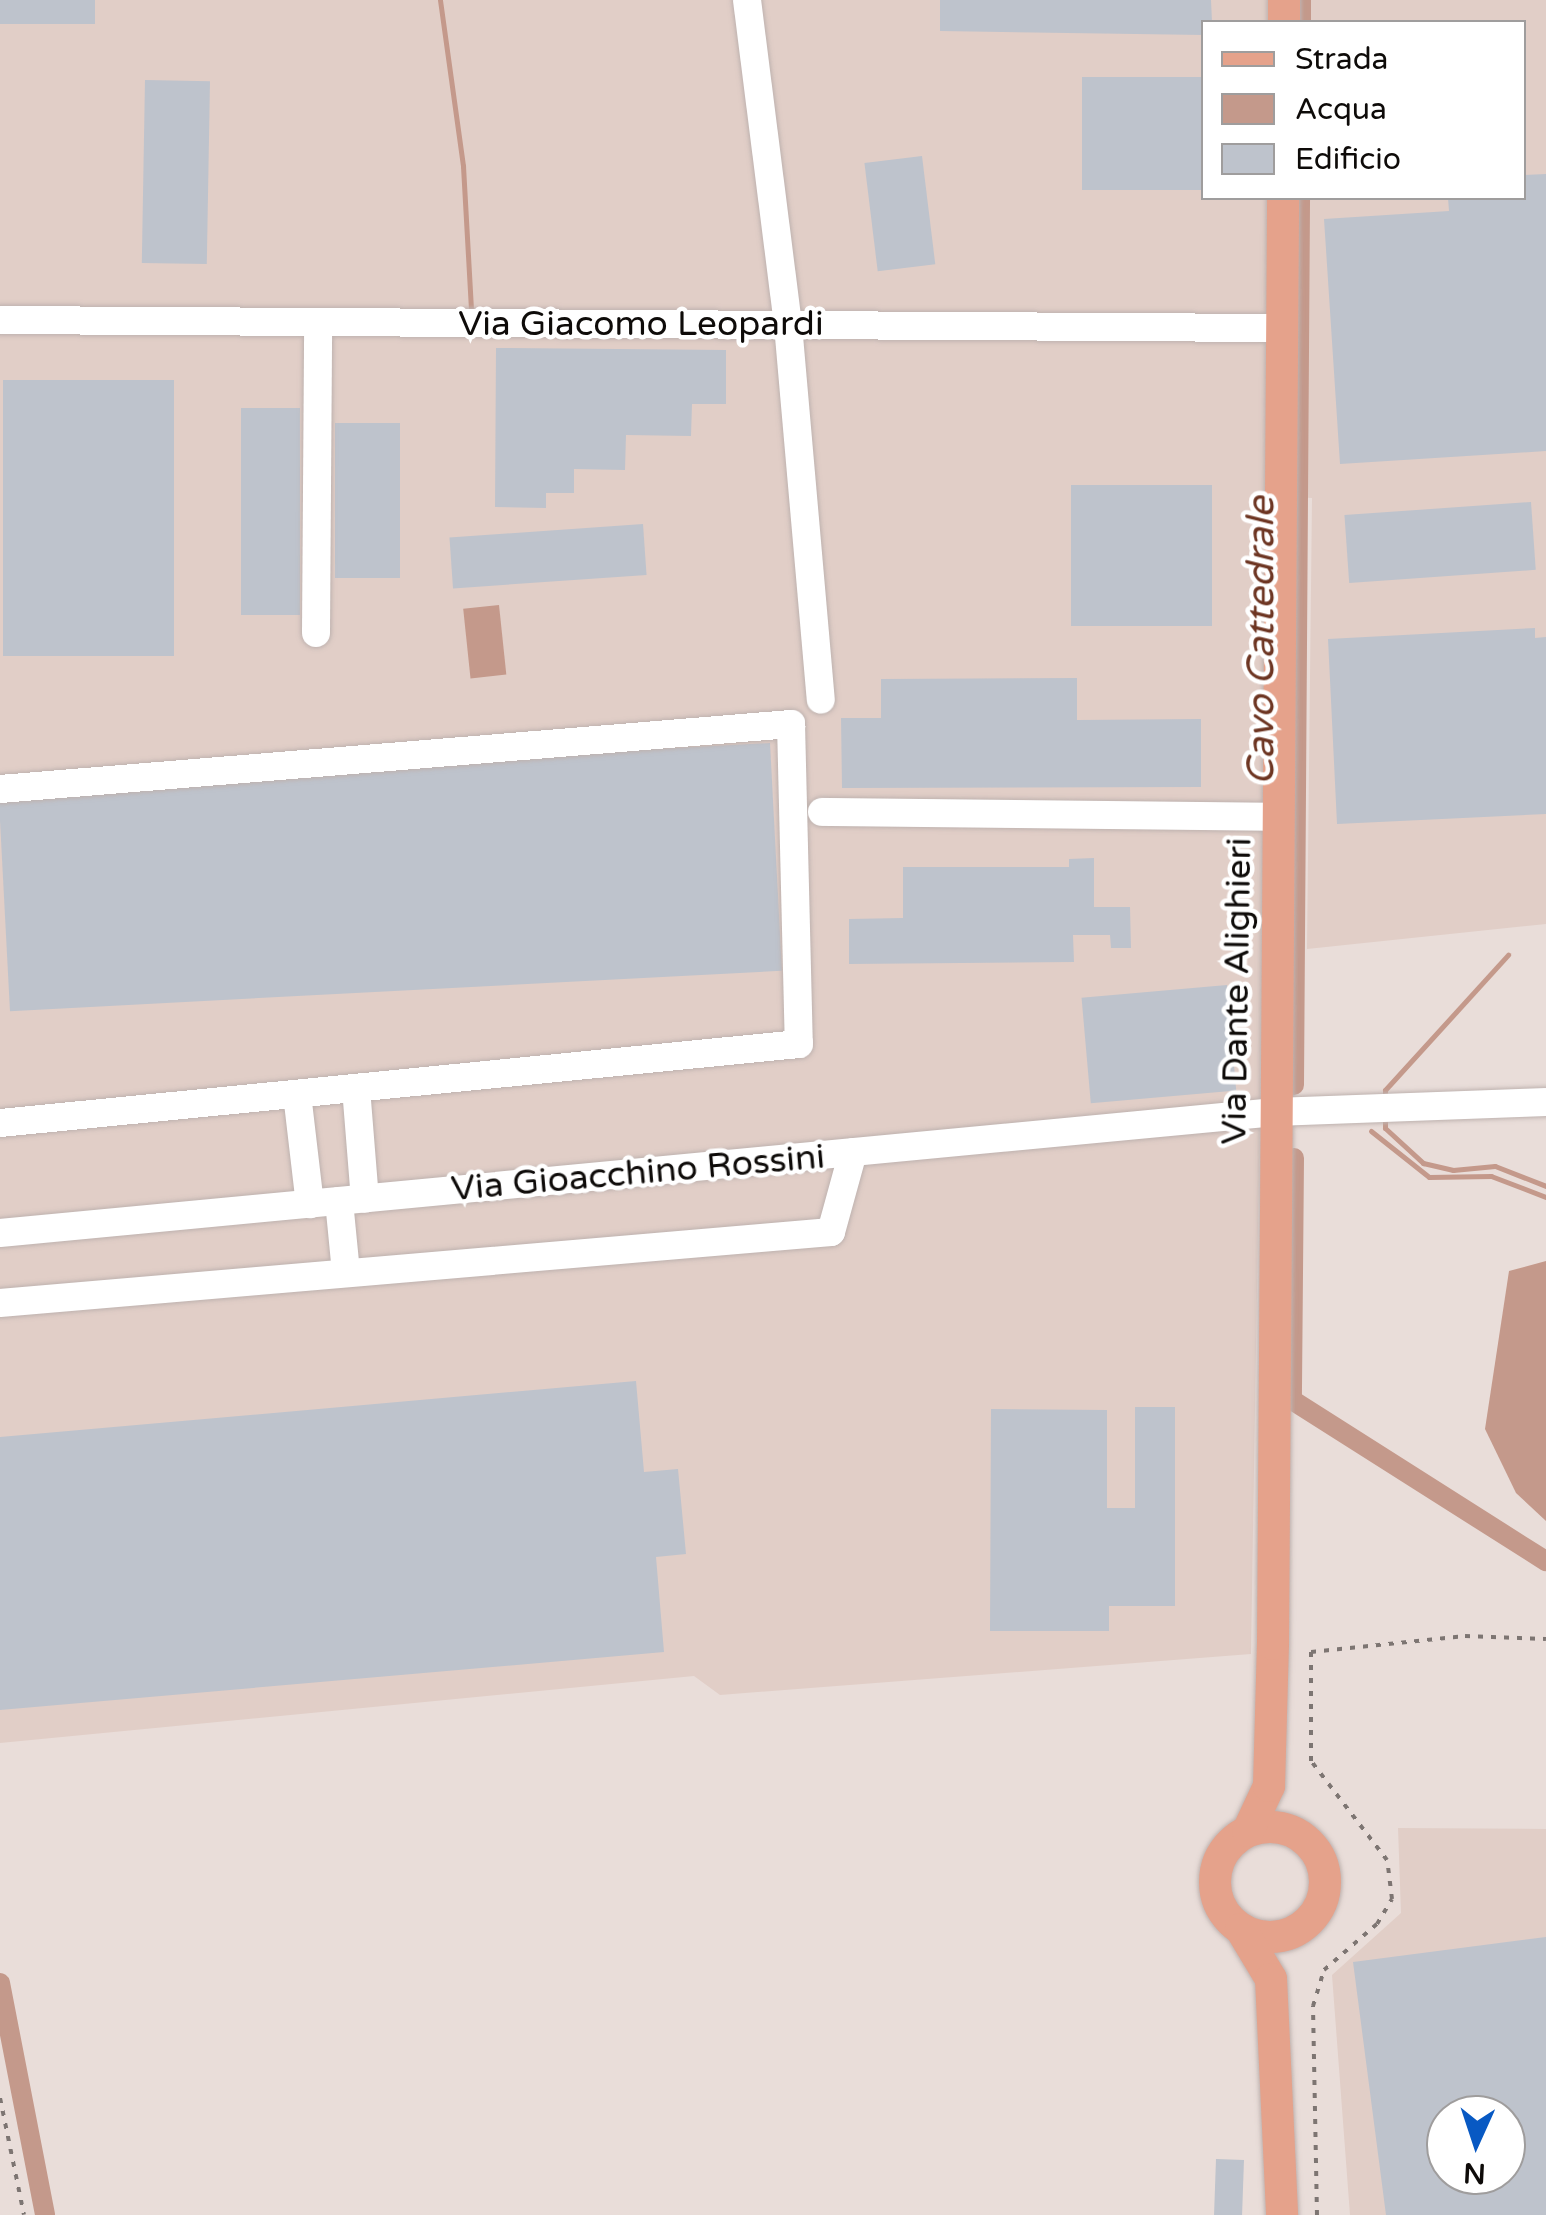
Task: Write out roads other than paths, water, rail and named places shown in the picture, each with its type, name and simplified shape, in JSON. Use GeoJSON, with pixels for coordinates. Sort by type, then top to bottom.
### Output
{"type":"FeatureCollection","features":[{"type":"Feature","properties":{"kind":"main road","name":"Via Dante Alighieri"},"geometry":{"type":"LineString","coordinates":[[1283,200],[1270,1786],[1288,1829]]}},
{"type":"Feature","properties":{"kind":"main road","name":"Via Dante Alighieri"},"geometry":{"type":"LineString","coordinates":[[1248,1831],[1270,1786]]}},
{"type":"Feature","properties":{"kind":"main road"},"geometry":{"type":"LineString","coordinates":[[1271,1979],[1295,1931],[1320,1907],[1326,1881],[1312,1846],[1288,1829],[1248,1831],[1230,1844],[1215,1874],[1219,1903],[1241,1929],[1271,1979],[1282,2215]]}},
{"type":"Feature","properties":{"kind":"main road"},"geometry":{"type":"LineString","coordinates":[[1241,1929],[1266,1937],[1295,1931]]}},
{"type":"Feature","properties":{"kind":"street"},"geometry":{"type":"LineString","coordinates":[[748,0],[788,325],[821,700]]}},
{"type":"Feature","properties":{"kind":"street","name":"Via Giacomo Leopardi"},"geometry":{"type":"LineString","coordinates":[[0,320],[1283,328]]}},
{"type":"Feature","properties":{"kind":"street"},"geometry":{"type":"LineString","coordinates":[[316,633],[318,322]]}},
{"type":"Feature","properties":{"kind":"street"},"geometry":{"type":"LineString","coordinates":[[0,789],[790,724],[799,1044],[0,1123]]}},
{"type":"Feature","properties":{"kind":"street"},"geometry":{"type":"LineString","coordinates":[[822,812],[1279,816]]}},
{"type":"Feature","properties":{"kind":"street"},"geometry":{"type":"LineString","coordinates":[[346,1274],[356,1088]]}},
{"type":"Feature","properties":{"kind":"street"},"geometry":{"type":"LineString","coordinates":[[297,1094],[310,1204]]}},
{"type":"Feature","properties":{"kind":"street","name":"Via Gioacchino Rossini"},"geometry":{"type":"LineString","coordinates":[[0,1233],[1275,1112],[1385,1111],[1546,1102]]}},
{"type":"Feature","properties":{"kind":"street"},"geometry":{"type":"LineString","coordinates":[[0,1304],[831,1232],[853,1152]]}},
{"type":"Feature","properties":{"kind":"water"},"geometry":{"type":"Polygon","coordinates":[[[499,605],[506,675],[471,678],[463,609],[499,605]]]}},
{"type":"Feature","properties":{"kind":"water"},"geometry":{"type":"Polygon","coordinates":[[[1546,1261],[1546,1521],[1516,1493],[1485,1429],[1509,1271],[1546,1261]]]}},
{"type":"Feature","properties":{"kind":"waterway"},"geometry":{"type":"LineString","coordinates":[[440,0],[463,166],[471,308]]}},
{"type":"Feature","properties":{"kind":"waterway","name":"Cavo Cattedrale"},"geometry":{"type":"LineString","coordinates":[[1301,0],[1301,20]]}},
{"type":"Feature","properties":{"kind":"waterway","name":"Cavo Cattedrale"},"geometry":{"type":"LineString","coordinates":[[1294,1085],[1300,200]]}},
{"type":"Feature","properties":{"kind":"waterway"},"geometry":{"type":"LineString","coordinates":[[1385,1100],[1385,1090],[1508,955]]}},
{"type":"Feature","properties":{"kind":"waterway"},"geometry":{"type":"LineString","coordinates":[[1385,1116],[1385,1128],[1423,1163],[1453,1170],[1495,1166],[1546,1186]]}},
{"type":"Feature","properties":{"kind":"waterway"},"geometry":{"type":"LineString","coordinates":[[1371,1131],[1429,1177],[1491,1176],[1546,1197]]}},
{"type":"Feature","properties":{"kind":"waterway","name":"Cavo Cattedrale"},"geometry":{"type":"LineString","coordinates":[[1294,1158],[1292,1400],[1546,1561]]}},
{"type":"Feature","properties":{"kind":"waterway"},"geometry":{"type":"LineString","coordinates":[[0,1983],[45,2215]]}}]}
